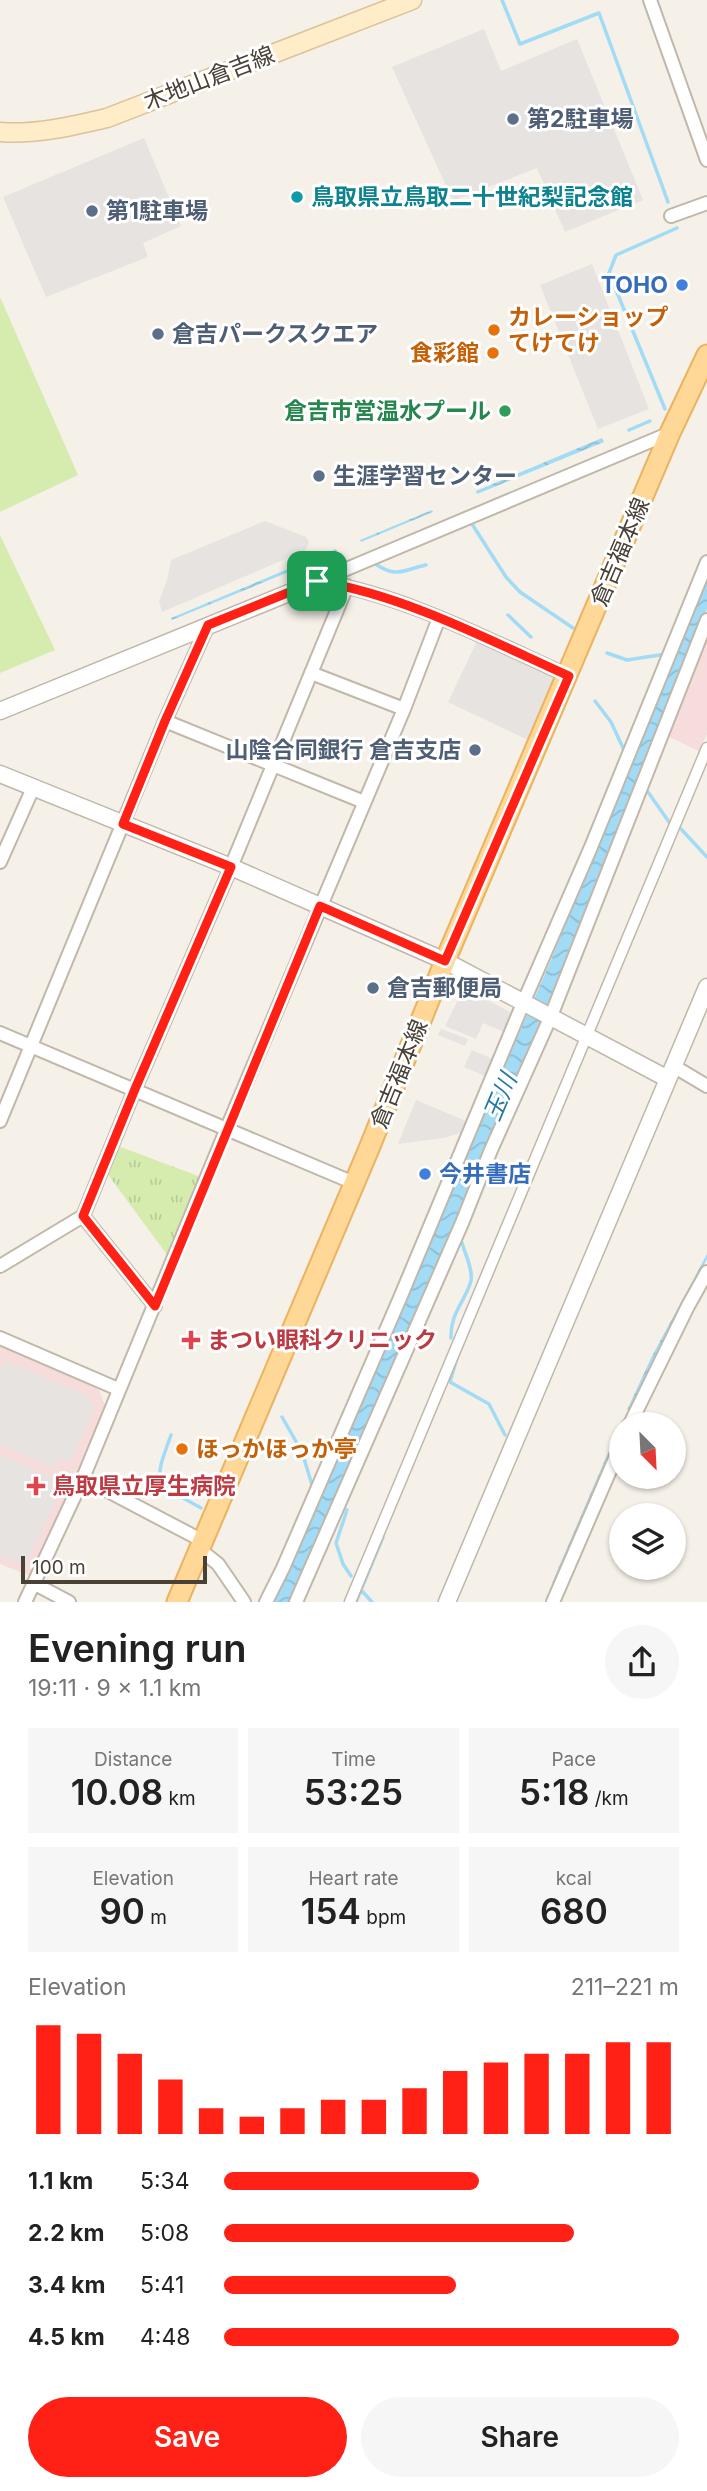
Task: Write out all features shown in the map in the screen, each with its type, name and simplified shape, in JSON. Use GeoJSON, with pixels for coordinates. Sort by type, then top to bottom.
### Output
{"type":"FeatureCollection","features":[{"type":"Feature","properties":{"kind":"main road","name":"木地山倉吉線"},"geometry":{"type":"LineString","coordinates":[[1,131],[24,132],[107,118],[412,0]]}},
{"type":"Feature","properties":{"kind":"main road","name":"倉吉福本線"},"geometry":{"type":"LineString","coordinates":[[177,1602],[445,961],[569,676],[670,433],[706,362]]}},
{"type":"Feature","properties":{"kind":"street"},"geometry":{"type":"LineString","coordinates":[[650,0],[707,160]]}},
{"type":"Feature","properties":{"kind":"street"},"geometry":{"type":"LineString","coordinates":[[671,216],[707,202]]}},
{"type":"Feature","properties":{"kind":"street"},"geometry":{"type":"LineString","coordinates":[[0,711],[670,433]]}},
{"type":"Feature","properties":{"kind":"street"},"geometry":{"type":"LineString","coordinates":[[266,1602],[336,1448],[591,847],[707,562]]}},
{"type":"Feature","properties":{"kind":"street"},"geometry":{"type":"LineString","coordinates":[[317,581],[347,586],[439,618],[569,676]]}},
{"type":"Feature","properties":{"kind":"street"},"geometry":{"type":"LineString","coordinates":[[0,1266],[83,1216],[347,586]]}},
{"type":"Feature","properties":{"kind":"street"},"geometry":{"type":"LineString","coordinates":[[24,1602],[35,1584],[83,1478],[404,709],[439,618]]}},
{"type":"Feature","properties":{"kind":"street"},"geometry":{"type":"LineString","coordinates":[[296,1602],[551,1016],[707,620]]}},
{"type":"Feature","properties":{"kind":"street"},"geometry":{"type":"LineString","coordinates":[[0,1121],[165,721],[208,625]]}},
{"type":"Feature","properties":{"kind":"street"},"geometry":{"type":"LineString","coordinates":[[311,673],[404,709]]}},
{"type":"Feature","properties":{"kind":"street"},"geometry":{"type":"LineString","coordinates":[[165,721],[364,802]]}},
{"type":"Feature","properties":{"kind":"street"},"geometry":{"type":"LineString","coordinates":[[350,1602],[707,748]]}},
{"type":"Feature","properties":{"kind":"street"},"geometry":{"type":"LineString","coordinates":[[0,774],[231,867],[445,961],[587,1036],[707,1086]]}},
{"type":"Feature","properties":{"kind":"street"},"geometry":{"type":"LineString","coordinates":[[0,862],[33,788]]}},
{"type":"Feature","properties":{"kind":"street"},"geometry":{"type":"LineString","coordinates":[[447,1602],[707,987]]}},
{"type":"Feature","properties":{"kind":"street"},"geometry":{"type":"LineString","coordinates":[[0,1032],[354,1183]]}},
{"type":"Feature","properties":{"kind":"street"},"geometry":{"type":"LineString","coordinates":[[83,1216],[155,1306]]}},
{"type":"Feature","properties":{"kind":"street"},"geometry":{"type":"LineString","coordinates":[[636,1412],[707,1272]]}},
{"type":"Feature","properties":{"kind":"street"},"geometry":{"type":"LineString","coordinates":[[0,1338],[118,1389]]}},
{"type":"Feature","properties":{"kind":"street"},"geometry":{"type":"LineString","coordinates":[[553,1602],[609,1473]]}},
{"type":"Feature","properties":{"kind":"street"},"geometry":{"type":"LineString","coordinates":[[83,1478],[201,1545],[218,1564],[244,1602]]}},
{"type":"Feature","properties":{"kind":"street"},"geometry":{"type":"LineString","coordinates":[[35,1584],[69,1602]]}},
{"type":"Feature","properties":{"kind":"shaded area","name":"第2駐車場"},"geometry":{"type":"Polygon","coordinates":[[[484,29],[501,71],[577,39],[643,200],[565,232],[537,168],[453,201],[392,67],[484,29]]]}},
{"type":"Feature","properties":{"kind":"shaded area","name":"第1駐車場"},"geometry":{"type":"Polygon","coordinates":[[[144,138],[181,226],[143,243],[148,257],[46,297],[3,197],[144,138]]]}},
{"type":"Feature","properties":{"kind":"shaded area"},"geometry":{"type":"Polygon","coordinates":[[[592,264],[649,409],[598,429],[540,285],[592,264]]]}},
{"type":"Feature","properties":{"kind":"shaded area"},"geometry":{"type":"Polygon","coordinates":[[[265,521],[306,537],[309,542],[306,550],[162,612],[159,601],[171,560],[265,521]]]}},
{"type":"Feature","properties":{"kind":"shaded area"},"geometry":{"type":"Polygon","coordinates":[[[707,634],[707,734],[699,751],[667,736],[707,634]]]}},
{"type":"Feature","properties":{"kind":"shaded area"},"geometry":{"type":"Polygon","coordinates":[[[479,637],[558,674],[528,740],[448,702],[479,637]]]}},
{"type":"Feature","properties":{"kind":"shaded area"},"geometry":{"type":"Polygon","coordinates":[[[474,993],[512,1013],[504,1032],[483,1023],[476,1039],[445,1026],[458,1000],[474,993]]]}},
{"type":"Feature","properties":{"kind":"shaded area"},"geometry":{"type":"Polygon","coordinates":[[[441,1029],[468,1039],[465,1046],[438,1035],[441,1029]]]}},
{"type":"Feature","properties":{"kind":"shaded area"},"geometry":{"type":"Polygon","coordinates":[[[472,1050],[497,1061],[490,1078],[464,1067],[472,1050]]]}},
{"type":"Feature","properties":{"kind":"shaded area"},"geometry":{"type":"Polygon","coordinates":[[[416,1100],[466,1121],[460,1133],[398,1144],[416,1100]]]}},
{"type":"Feature","properties":{"kind":"shaded area","name":"鳥取県立厚生病院"},"geometry":{"type":"Polygon","coordinates":[[[0,1347],[99,1390],[106,1408],[31,1576],[0,1564],[0,1347]]]}},
{"type":"Feature","properties":{"kind":"shaded area"},"geometry":{"type":"Polygon","coordinates":[[[5,1361],[87,1396],[95,1408],[70,1462],[58,1458],[55,1468],[0,1444],[0,1372],[5,1361]]]}},
{"type":"Feature","properties":{"kind":"shaded area"},"geometry":{"type":"Polygon","coordinates":[[[0,1455],[64,1482],[26,1565],[0,1555],[0,1455]]]}},
{"type":"Feature","properties":{"kind":"green space"},"geometry":{"type":"Polygon","coordinates":[[[0,297],[78,475],[0,512],[0,297]]]}},
{"type":"Feature","properties":{"kind":"green space"},"geometry":{"type":"Polygon","coordinates":[[[0,535],[55,650],[0,673],[0,535]]]}},
{"type":"Feature","properties":{"kind":"green space"},"geometry":{"type":"Polygon","coordinates":[[[118,1146],[201,1177],[168,1256],[106,1172],[118,1146]]]}},
{"type":"Feature","properties":{"kind":"water"},"geometry":{"type":"Polygon","coordinates":[[[602,438],[604,442],[477,494],[476,491],[602,438]]]}},
{"type":"Feature","properties":{"kind":"water"},"geometry":{"type":"Polygon","coordinates":[[[432,510],[433,512],[361,542],[360,540],[432,510]]]}},
{"type":"Feature","properties":{"kind":"water"},"geometry":{"type":"Polygon","coordinates":[[[336,549],[337,552],[172,620],[171,618],[336,549]]]}},
{"type":"Feature","properties":{"kind":"water","name":"玉川"},"geometry":{"type":"Polygon","coordinates":[[[707,571],[707,609],[562,973],[290,1602],[271,1602],[551,960],[707,571]]]}},
{"type":"Feature","properties":{"kind":"water"},"geometry":{"type":"Polygon","coordinates":[[[707,1254],[707,1259],[629,1411],[627,1410],[652,1356],[707,1254]]]}},
{"type":"Feature","properties":{"kind":"water"},"geometry":{"type":"Polygon","coordinates":[[[609,1450],[609,1458],[554,1584],[552,1583],[609,1450]]]}},
{"type":"Feature","properties":{"kind":"waterway"},"geometry":{"type":"LineString","coordinates":[[502,0],[520,44],[599,13],[668,202]]}},
{"type":"Feature","properties":{"kind":"waterway"},"geometry":{"type":"LineString","coordinates":[[665,409],[609,273],[616,255],[677,228]]}},
{"type":"Feature","properties":{"kind":"waterway"},"geometry":{"type":"LineString","coordinates":[[629,430],[650,421]]}},
{"type":"Feature","properties":{"kind":"waterway"},"geometry":{"type":"LineString","coordinates":[[472,524],[506,577],[520,592],[573,628]]}},
{"type":"Feature","properties":{"kind":"waterway"},"geometry":{"type":"LineString","coordinates":[[374,563],[394,572],[426,565]]}},
{"type":"Feature","properties":{"kind":"waterway"},"geometry":{"type":"LineString","coordinates":[[508,615],[531,637]]}},
{"type":"Feature","properties":{"kind":"waterway"},"geometry":{"type":"LineString","coordinates":[[607,653],[627,660],[666,654]]}},
{"type":"Feature","properties":{"kind":"waterway"},"geometry":{"type":"LineString","coordinates":[[595,701],[611,722],[624,750]]}},
{"type":"Feature","properties":{"kind":"waterway"},"geometry":{"type":"LineString","coordinates":[[648,792],[669,822]]}},
{"type":"Feature","properties":{"kind":"waterway"},"geometry":{"type":"LineString","coordinates":[[681,829],[707,857]]}},
{"type":"Feature","properties":{"kind":"waterway"},"geometry":{"type":"LineString","coordinates":[[451,1338],[455,1315],[471,1281],[470,1267],[462,1243]]}},
{"type":"Feature","properties":{"kind":"waterway"},"geometry":{"type":"LineString","coordinates":[[457,1358],[450,1382],[489,1404],[505,1435]]}},
{"type":"Feature","properties":{"kind":"waterway"},"geometry":{"type":"LineString","coordinates":[[282,1417],[302,1452],[313,1488]]}},
{"type":"Feature","properties":{"kind":"waterway"},"geometry":{"type":"LineString","coordinates":[[171,1435],[161,1465],[161,1481],[174,1493],[201,1508]]}},
{"type":"Feature","properties":{"kind":"waterway"},"geometry":{"type":"LineString","coordinates":[[347,1510],[336,1543],[343,1564],[351,1576]]}},
{"type":"Feature","properties":{"kind":"waterway"},"geometry":{"type":"LineString","coordinates":[[356,1602],[383,1537]]}},
{"type":"Feature","properties":{"kind":"waterway"},"geometry":{"type":"LineString","coordinates":[[362,1591],[372,1602]]}},
{"type":"Feature","properties":{"kind":"place","name":"第2駐車場"},"geometry":{"type":"Point","coordinates":[513,119]}},
{"type":"Feature","properties":{"kind":"place","name":"鳥取県立鳥取二十世紀梨記念館"},"geometry":{"type":"Point","coordinates":[297,197]}},
{"type":"Feature","properties":{"kind":"place","name":"第1駐車場"},"geometry":{"type":"Point","coordinates":[92,211]}},
{"type":"Feature","properties":{"kind":"place","name":"TOHO"},"geometry":{"type":"Point","coordinates":[682,285]}},
{"type":"Feature","properties":{"kind":"place","name":"カレーショップ てけてけ"},"geometry":{"type":"Point","coordinates":[494,330]}},
{"type":"Feature","properties":{"kind":"place","name":"倉吉パークスクエア"},"geometry":{"type":"Point","coordinates":[158,334]}},
{"type":"Feature","properties":{"kind":"place","name":"食彩館"},"geometry":{"type":"Point","coordinates":[493,353]}},
{"type":"Feature","properties":{"kind":"place","name":"倉吉市営温水プール"},"geometry":{"type":"Point","coordinates":[505,411]}},
{"type":"Feature","properties":{"kind":"place","name":"生涯学習センター"},"geometry":{"type":"Point","coordinates":[319,476]}},
{"type":"Feature","properties":{"kind":"place","name":"山陰合同銀行 倉吉支店"},"geometry":{"type":"Point","coordinates":[475,750]}},
{"type":"Feature","properties":{"kind":"place","name":"倉吉郵便局"},"geometry":{"type":"Point","coordinates":[373,988]}},
{"type":"Feature","properties":{"kind":"place","name":"今井書店"},"geometry":{"type":"Point","coordinates":[425,1174]}},
{"type":"Feature","properties":{"kind":"place","name":"まつい眼科クリニック"},"geometry":{"type":"Point","coordinates":[191,1340]}},
{"type":"Feature","properties":{"kind":"place","name":"ほっかほっか亭"},"geometry":{"type":"Point","coordinates":[182,1449]}},
{"type":"Feature","properties":{"kind":"place","name":"鳥取県立厚生病院"},"geometry":{"type":"Point","coordinates":[36,1486]}},
{"type":"Feature","properties":{"kind":"route"},"geometry":{"type":"LineString","coordinates":[[317,581],[347,586],[439,618],[569,676],[445,961],[320,906],[155,1306],[83,1216],[231,867],[123,824],[208,625],[317,581]]}}]}
